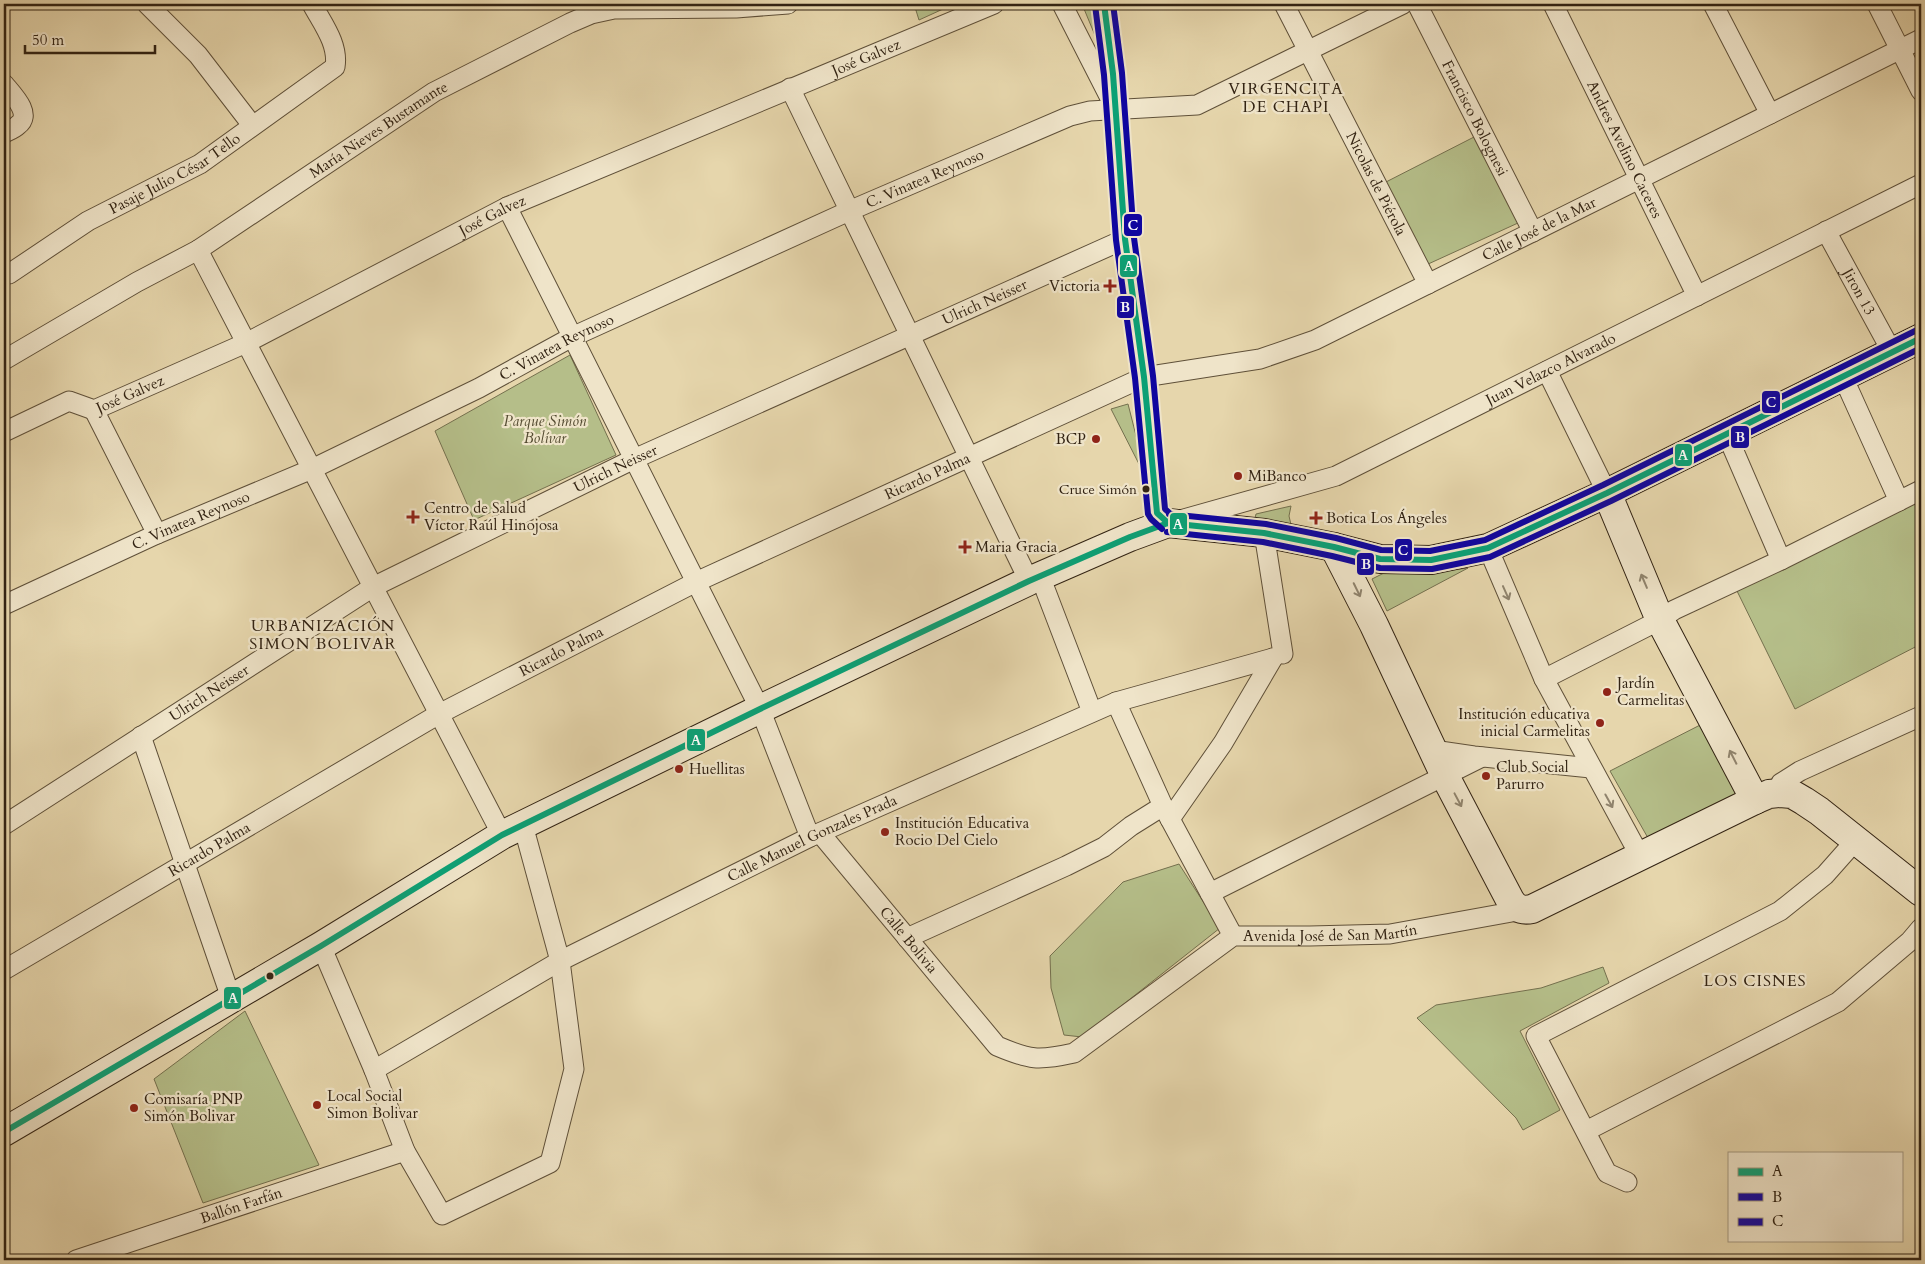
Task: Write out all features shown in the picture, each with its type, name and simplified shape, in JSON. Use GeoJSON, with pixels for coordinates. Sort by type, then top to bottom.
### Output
{"type":"FeatureCollection","features":[{"type":"Feature","properties":{"kind":"main road"},"geometry":{"type":"LineString","coordinates":[[4,1132],[320,946],[512,830],[1034,578],[1130,537],[1168,523],[1264,533],[1334,547],[1380,559],[1431,560],[1488,548],[1727,435],[1921,338]]}},
{"type":"Feature","properties":{"kind":"main road"},"geometry":{"type":"LineString","coordinates":[[1607,493],[1660,620],[1768,796]]}},
{"type":"Feature","properties":{"kind":"main road"},"geometry":{"type":"LineString","coordinates":[[1334,547],[1374,624],[1445,776],[1515,907],[1523,910],[1544,904],[1640,856],[1768,796],[1792,794],[1856,840],[1921,892]]}},
{"type":"Feature","properties":{"kind":"street"},"geometry":{"type":"LineString","coordinates":[[147,4],[198,54],[252,126]]}},
{"type":"Feature","properties":{"kind":"street","name":"Pasaje Julio César Tello"},"geometry":{"type":"LineString","coordinates":[[9,274],[88,221],[200,164],[335,67],[337,57],[335,47],[312,4]]}},
{"type":"Feature","properties":{"kind":"street","name":"María Nieves Bustamante"},"geometry":{"type":"LineString","coordinates":[[4,360],[137,282],[198,250],[434,92],[577,20],[591,14],[614,9],[788,4]]}},
{"type":"Feature","properties":{"kind":"street","name":"José Galvez"},"geometry":{"type":"LineString","coordinates":[[4,432],[69,401],[94,410],[246,343],[507,207],[994,4]]}},
{"type":"Feature","properties":{"kind":"street"},"geometry":{"type":"LineString","coordinates":[[1062,4],[1116,110]]}},
{"type":"Feature","properties":{"kind":"street"},"geometry":{"type":"LineString","coordinates":[[1104,4],[1110,38],[1125,239],[1144,377],[1157,513],[1168,523]]}},
{"type":"Feature","properties":{"kind":"street","name":"Nicolas de Piérola"},"geometry":{"type":"LineString","coordinates":[[1284,4],[1428,284]]}},
{"type":"Feature","properties":{"kind":"street","name":"C. Vinatea Reynoso"},"geometry":{"type":"LineString","coordinates":[[4,605],[158,534],[312,470],[479,388],[572,337],[849,211],[1070,116],[1090,111],[1197,105],[1404,4]]}},
{"type":"Feature","properties":{"kind":"street","name":"Francisco Bolognesi"},"geometry":{"type":"LineString","coordinates":[[1417,4],[1533,232]]}},
{"type":"Feature","properties":{"kind":"street","name":"Andres Avelino Caceres"},"geometry":{"type":"LineString","coordinates":[[1553,4],[1697,296]]}},
{"type":"Feature","properties":{"kind":"street"},"geometry":{"type":"LineString","coordinates":[[1713,4],[1770,114]]}},
{"type":"Feature","properties":{"kind":"street"},"geometry":{"type":"LineString","coordinates":[[1877,4],[1921,91]]}},
{"type":"Feature","properties":{"kind":"street","name":"Calle José de la Mar"},"geometry":{"type":"LineString","coordinates":[[1144,377],[1260,359],[1315,340],[1921,39]]}},
{"type":"Feature","properties":{"kind":"street"},"geometry":{"type":"LineString","coordinates":[[4,84],[22,107],[24,116],[20,124],[4,133]]}},
{"type":"Feature","properties":{"kind":"street"},"geometry":{"type":"LineString","coordinates":[[790,88],[968,457],[1034,578],[1092,712]]}},
{"type":"Feature","properties":{"kind":"street","name":"Juan Velazco Alvarado"},"geometry":{"type":"LineString","coordinates":[[1168,523],[1336,476],[1921,184]]}},
{"type":"Feature","properties":{"kind":"street","name":"Calle Bolivia"},"geometry":{"type":"LineString","coordinates":[[507,207],[760,709],[815,835],[907,938],[997,1046]]}},
{"type":"Feature","properties":{"kind":"street","name":"Jiron 13"},"geometry":{"type":"LineString","coordinates":[[1826,232],[1892,352]]}},
{"type":"Feature","properties":{"kind":"street","name":"Ulrich Neisser"},"geometry":{"type":"LineString","coordinates":[[4,825],[373,587],[634,459],[1125,239]]}},
{"type":"Feature","properties":{"kind":"street"},"geometry":{"type":"LineString","coordinates":[[198,250],[439,714],[512,830],[560,961],[574,1069],[550,1163],[442,1215],[405,1151],[374,1070],[320,946]]}},
{"type":"Feature","properties":{"kind":"street"},"geometry":{"type":"LineString","coordinates":[[1547,371],[1607,493]]}},
{"type":"Feature","properties":{"kind":"street","name":"Ricardo Palma"},"geometry":{"type":"LineString","coordinates":[[4,970],[439,714],[696,582],[1144,377]]}},
{"type":"Feature","properties":{"kind":"street"},"geometry":{"type":"LineString","coordinates":[[1843,377],[1899,501]]}},
{"type":"Feature","properties":{"kind":"street"},"geometry":{"type":"LineString","coordinates":[[94,410],[158,534]]}},
{"type":"Feature","properties":{"kind":"street"},"geometry":{"type":"LineString","coordinates":[[1727,435],[1781,560]]}},
{"type":"Feature","properties":{"kind":"street"},"geometry":{"type":"LineString","coordinates":[[1544,679],[1660,620],[1674,610],[1781,560],[1921,490]]}},
{"type":"Feature","properties":{"kind":"street"},"geometry":{"type":"LineString","coordinates":[[907,938],[1066,866],[1104,847],[1131,826],[1167,812],[1223,743],[1278,656],[1264,533]]}},
{"type":"Feature","properties":{"kind":"street"},"geometry":{"type":"LineString","coordinates":[[1488,548],[1544,679],[1640,856]]}},
{"type":"Feature","properties":{"kind":"street","name":"Calle Manuel Gonzales Prada"},"geometry":{"type":"LineString","coordinates":[[374,1070],[560,961],[815,835],[1116,702],[1278,656]]}},
{"type":"Feature","properties":{"kind":"street"},"geometry":{"type":"LineString","coordinates":[[1116,702],[1167,812],[1233,936]]}},
{"type":"Feature","properties":{"kind":"street"},"geometry":{"type":"LineString","coordinates":[[1768,796],[1781,783],[1800,771],[1921,716]]}},
{"type":"Feature","properties":{"kind":"street"},"geometry":{"type":"LineString","coordinates":[[141,736],[231,998]]}},
{"type":"Feature","properties":{"kind":"street"},"geometry":{"type":"LineString","coordinates":[[1433,750],[1591,768]]}},
{"type":"Feature","properties":{"kind":"street"},"geometry":{"type":"LineString","coordinates":[[1210,893],[1482,757]]}},
{"type":"Feature","properties":{"kind":"street"},"geometry":{"type":"LineString","coordinates":[[1627,1182],[1607,1173],[1536,1036],[1780,911],[1825,875],[1856,840]]}},
{"type":"Feature","properties":{"kind":"street","name":"Avenida José de San Martín"},"geometry":{"type":"LineString","coordinates":[[997,1046],[1022,1056],[1046,1059],[1074,1054],[1233,936],[1390,934],[1523,910]]}},
{"type":"Feature","properties":{"kind":"street"},"geometry":{"type":"LineString","coordinates":[[1586,1131],[1838,1002],[1910,941],[1921,928]]}},
{"type":"Feature","properties":{"kind":"street","name":"Ballón Farfán"},"geometry":{"type":"LineString","coordinates":[[76,1260],[405,1151]]}},
{"type":"Feature","properties":{"kind":"green space"},"geometry":{"type":"Polygon","coordinates":[[[914,4],[954,4],[919,20],[914,4]]]}},
{"type":"Feature","properties":{"kind":"green space"},"geometry":{"type":"Polygon","coordinates":[[[1082,4],[1090,4],[1099,45],[1082,4]]]}},
{"type":"Feature","properties":{"kind":"green space"},"geometry":{"type":"Polygon","coordinates":[[[1474,137],[1518,223],[1426,265],[1384,183],[1474,137]]]}},
{"type":"Feature","properties":{"kind":"green space","name":"Parque Simón Bolívar"},"geometry":{"type":"Polygon","coordinates":[[[570,355],[616,455],[474,520],[435,431],[570,355]]]}},
{"type":"Feature","properties":{"kind":"green space"},"geometry":{"type":"Polygon","coordinates":[[[1128,404],[1143,463],[1139,464],[1111,409],[1128,404]]]}},
{"type":"Feature","properties":{"kind":"green space"},"geometry":{"type":"Polygon","coordinates":[[[1921,499],[1921,644],[1795,709],[1737,591],[1921,499]]]}},
{"type":"Feature","properties":{"kind":"green space"},"geometry":{"type":"Polygon","coordinates":[[[1291,506],[1289,516],[1292,529],[1255,518],[1256,514],[1291,506]]]}},
{"type":"Feature","properties":{"kind":"green space"},"geometry":{"type":"Polygon","coordinates":[[[1468,568],[1387,611],[1372,579],[1384,573],[1426,573],[1468,568]]]}},
{"type":"Feature","properties":{"kind":"green space"},"geometry":{"type":"Polygon","coordinates":[[[1706,722],[1741,791],[1648,838],[1610,771],[1706,722]]]}},
{"type":"Feature","properties":{"kind":"green space"},"geometry":{"type":"Polygon","coordinates":[[[1179,864],[1220,928],[1082,1037],[1064,1035],[1051,988],[1050,956],[1123,882],[1179,864]]]}},
{"type":"Feature","properties":{"kind":"green space"},"geometry":{"type":"Polygon","coordinates":[[[1603,967],[1609,983],[1520,1031],[1560,1110],[1523,1130],[1516,1118],[1417,1018],[1436,1005],[1541,988],[1603,967]]]}},
{"type":"Feature","properties":{"kind":"green space"},"geometry":{"type":"Polygon","coordinates":[[[245,1011],[319,1165],[203,1203],[154,1079],[245,1011]]]}},
{"type":"Feature","properties":{"kind":"transit line","name":"A"},"geometry":{"type":"LineString","coordinates":[[1104,4],[1113,74],[1125,239],[1144,377],[1157,513],[1168,523]]}},
{"type":"Feature","properties":{"kind":"transit line","name":"C"},"geometry":{"type":"LineString","coordinates":[[1113,4],[1122,73],[1134,238],[1153,376],[1165,509],[1174,517]]}},
{"type":"Feature","properties":{"kind":"transit line","name":"B"},"geometry":{"type":"LineString","coordinates":[[1095,5],[1104,75],[1116,240],[1135,378],[1148,514],[1162,529]]}},
{"type":"Feature","properties":{"kind":"transit line","name":"C"},"geometry":{"type":"LineString","coordinates":[[1169,514],[1266,524],[1336,538],[1381,550],[1430,551],[1485,540],[1603,485],[1917,330]]}},
{"type":"Feature","properties":{"kind":"transit line","name":"A"},"geometry":{"type":"LineString","coordinates":[[4,1132],[321,946],[502,835],[1029,581],[1130,537],[1168,523],[1264,533],[1334,547],[1380,559],[1431,560],[1488,548],[1607,493],[1921,338]]}},
{"type":"Feature","properties":{"kind":"transit line","name":"B"},"geometry":{"type":"LineString","coordinates":[[1167,532],[1263,542],[1380,568],[1432,569],[1490,557],[1611,501],[1921,348]]}},
{"type":"Feature","properties":{"kind":"place","name":"Victoria"},"geometry":{"type":"Point","coordinates":[1110,286]}},
{"type":"Feature","properties":{"kind":"place","name":"BCP"},"geometry":{"type":"Point","coordinates":[1096,439]}},
{"type":"Feature","properties":{"kind":"place","name":"MiBanco"},"geometry":{"type":"Point","coordinates":[1238,476]}},
{"type":"Feature","properties":{"kind":"place","name":"Cruce Simón"},"geometry":{"type":"Point","coordinates":[1146,489]}},
{"type":"Feature","properties":{"kind":"place","name":"Centro de Salud Víctor Raúl Hinojosa"},"geometry":{"type":"Point","coordinates":[413,517]}},
{"type":"Feature","properties":{"kind":"place","name":"Botica Los Ángeles"},"geometry":{"type":"Point","coordinates":[1316,518]}},
{"type":"Feature","properties":{"kind":"place","name":"Maria Gracia"},"geometry":{"type":"Point","coordinates":[965,547]}},
{"type":"Feature","properties":{"kind":"place","name":"Jardín Carmelitas"},"geometry":{"type":"Point","coordinates":[1607,692]}},
{"type":"Feature","properties":{"kind":"place","name":"Institución educativa inicial Carmelitas"},"geometry":{"type":"Point","coordinates":[1600,723]}},
{"type":"Feature","properties":{"kind":"place","name":"Huellitas"},"geometry":{"type":"Point","coordinates":[679,769]}},
{"type":"Feature","properties":{"kind":"place","name":"Club Social Parurro"},"geometry":{"type":"Point","coordinates":[1486,776]}},
{"type":"Feature","properties":{"kind":"place","name":"Institución Educativa Rocio Del Cielo"},"geometry":{"type":"Point","coordinates":[885,832]}},
{"type":"Feature","properties":{"kind":"place","name":"Local Social Simon Bolivar"},"geometry":{"type":"Point","coordinates":[317,1105]}},
{"type":"Feature","properties":{"kind":"place","name":"Comisaría PNP Simón Bolivar"},"geometry":{"type":"Point","coordinates":[134,1108]}},
{"type":"Feature","properties":{"kind":"district","name":"VIRGENCITA DE CHAPI"},"geometry":{"type":"Point","coordinates":[1286,98]}},
{"type":"Feature","properties":{"kind":"district","name":"URBANIZACIÓN SIMON BOLIVAR"},"geometry":{"type":"Point","coordinates":[323,635]}},
{"type":"Feature","properties":{"kind":"district","name":"LOS CISNES"},"geometry":{"type":"Point","coordinates":[1755,981]}}]}
